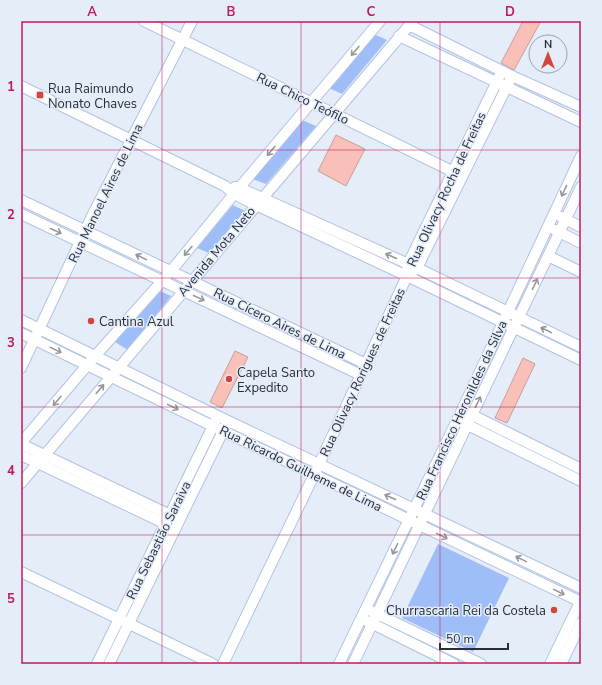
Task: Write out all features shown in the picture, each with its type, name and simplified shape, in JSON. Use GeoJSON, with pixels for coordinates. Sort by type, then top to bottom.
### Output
{"type":"FeatureCollection","features":[{"type":"Feature","properties":{"kind":"street","name":"Rua Chico Teófilo"},"geometry":{"type":"LineString","coordinates":[[144,21],[458,174]]}},
{"type":"Feature","properties":{"kind":"street","name":"Rua Manoel Aires de Lima"},"geometry":{"type":"LineString","coordinates":[[21,368],[85,230],[192,21]]}},
{"type":"Feature","properties":{"kind":"street","name":"Avenida Mota Neto"},"geometry":{"type":"LineString","coordinates":[[21,443],[171,271],[380,21]]}},
{"type":"Feature","properties":{"kind":"street","name":"Avenida Mota Neto"},"geometry":{"type":"LineString","coordinates":[[21,482],[411,23]]}},
{"type":"Feature","properties":{"kind":"street"},"geometry":{"type":"LineString","coordinates":[[411,23],[512,76],[581,107]]}},
{"type":"Feature","properties":{"kind":"street"},"geometry":{"type":"LineString","coordinates":[[400,36],[581,122]]}},
{"type":"Feature","properties":{"kind":"street","name":"Rua Olivacy Rocha de Freitas"},"geometry":{"type":"LineString","coordinates":[[458,174],[466,143],[502,70]]}},
{"type":"Feature","properties":{"kind":"street","name":"Rua Olivacy Rocha de Freitas"},"geometry":{"type":"LineString","coordinates":[[407,276],[458,174],[477,148],[512,76]]}},
{"type":"Feature","properties":{"kind":"street"},"geometry":{"type":"LineString","coordinates":[[21,86],[225,186],[338,238],[407,276],[581,360]]}},
{"type":"Feature","properties":{"kind":"street"},"geometry":{"type":"LineString","coordinates":[[466,143],[477,148]]}},
{"type":"Feature","properties":{"kind":"street","name":"Rua Francisco Heronildes da Silva"},"geometry":{"type":"LineString","coordinates":[[339,664],[462,410],[581,156]]}},
{"type":"Feature","properties":{"kind":"street","name":"Rua Francisco Heronildes da Silva"},"geometry":{"type":"LineString","coordinates":[[353,664],[581,187]]}},
{"type":"Feature","properties":{"kind":"street","name":"Rua Cícero Aires de Lima"},"geometry":{"type":"LineString","coordinates":[[21,200],[366,364]]}},
{"type":"Feature","properties":{"kind":"street"},"geometry":{"type":"LineString","coordinates":[[554,213],[581,227]]}},
{"type":"Feature","properties":{"kind":"street","name":"Rua Cícero Aires de Lima"},"geometry":{"type":"LineString","coordinates":[[21,214],[361,375]]}},
{"type":"Feature","properties":{"kind":"street"},"geometry":{"type":"LineString","coordinates":[[548,226],[581,243]]}},
{"type":"Feature","properties":{"kind":"street"},"geometry":{"type":"LineString","coordinates":[[338,238],[413,266],[581,348]]}},
{"type":"Feature","properties":{"kind":"street"},"geometry":{"type":"LineString","coordinates":[[548,256],[581,272]]}},
{"type":"Feature","properties":{"kind":"street","name":"Rua Olivacy Rorigues de Freitas"},"geometry":{"type":"LineString","coordinates":[[223,664],[314,475],[407,276]]}},
{"type":"Feature","properties":{"kind":"street"},"geometry":{"type":"LineString","coordinates":[[262,328],[268,318]]}},
{"type":"Feature","properties":{"kind":"street","name":"Rua Ricardo Guilheme de Lima"},"geometry":{"type":"LineString","coordinates":[[21,320],[228,421],[581,588]]}},
{"type":"Feature","properties":{"kind":"street","name":"Rua Ricardo Guilheme de Lima"},"geometry":{"type":"LineString","coordinates":[[21,333],[581,602]]}},
{"type":"Feature","properties":{"kind":"street"},"geometry":{"type":"LineString","coordinates":[[462,410],[581,468]]}},
{"type":"Feature","properties":{"kind":"street","name":"Rua Sebastião Saraiva"},"geometry":{"type":"LineString","coordinates":[[97,664],[218,416]]}},
{"type":"Feature","properties":{"kind":"street"},"geometry":{"type":"LineString","coordinates":[[457,419],[581,481]]}},
{"type":"Feature","properties":{"kind":"street","name":"Rua Sebastião Saraiva"},"geometry":{"type":"LineString","coordinates":[[109,664],[228,421]]}},
{"type":"Feature","properties":{"kind":"street"},"geometry":{"type":"LineString","coordinates":[[244,441],[248,430]]}},
{"type":"Feature","properties":{"kind":"street"},"geometry":{"type":"LineString","coordinates":[[21,443],[168,520]]}},
{"type":"Feature","properties":{"kind":"street"},"geometry":{"type":"LineString","coordinates":[[21,455],[168,520]]}},
{"type":"Feature","properties":{"kind":"street"},"geometry":{"type":"LineString","coordinates":[[551,467],[557,457]]}},
{"type":"Feature","properties":{"kind":"street"},"geometry":{"type":"LineString","coordinates":[[21,572],[213,664]]}},
{"type":"Feature","properties":{"kind":"street"},"geometry":{"type":"LineString","coordinates":[[550,664],[581,602]]}},
{"type":"Feature","properties":{"kind":"street"},"geometry":{"type":"LineString","coordinates":[[366,608],[481,664]]}},
{"type":"Feature","properties":{"kind":"street"},"geometry":{"type":"LineString","coordinates":[[361,619],[454,664]]}},
{"type":"Feature","properties":{"kind":"street"},"geometry":{"type":"LineString","coordinates":[[561,664],[581,623]]}},
{"type":"Feature","properties":{"kind":"shaded area"},"geometry":{"type":"Polygon","coordinates":[[[374,34],[387,40],[342,94],[329,88],[374,34]]]}},
{"type":"Feature","properties":{"kind":"shaded area"},"geometry":{"type":"Polygon","coordinates":[[[302,120],[316,126],[266,184],[253,179],[302,120]]]}},
{"type":"Feature","properties":{"kind":"shaded area"},"geometry":{"type":"Polygon","coordinates":[[[233,205],[245,211],[209,253],[197,248],[233,205]]]}},
{"type":"Feature","properties":{"kind":"shaded area"},"geometry":{"type":"Polygon","coordinates":[[[160,291],[171,296],[128,350],[115,342],[160,291]]]}},
{"type":"Feature","properties":{"kind":"shaded area"},"geometry":{"type":"Polygon","coordinates":[[[438,544],[509,578],[473,652],[402,618],[438,544]]]}},
{"type":"Feature","properties":{"kind":"building"},"geometry":{"type":"Polygon","coordinates":[[[523,21],[541,21],[534,34],[528,34],[528,45],[514,70],[501,63],[523,21]]]}},
{"type":"Feature","properties":{"kind":"building"},"geometry":{"type":"Polygon","coordinates":[[[336,135],[365,149],[346,186],[318,171],[336,135]]]}},
{"type":"Feature","properties":{"kind":"building","name":"Capela Santo Expedito"},"geometry":{"type":"Polygon","coordinates":[[[235,351],[248,357],[222,408],[210,402],[235,351]]]}},
{"type":"Feature","properties":{"kind":"building"},"geometry":{"type":"Polygon","coordinates":[[[523,358],[535,364],[507,423],[495,418],[523,358]]]}},
{"type":"Feature","properties":{"kind":"place","name":"Rua Raimundo Nonato Chaves"},"geometry":{"type":"Point","coordinates":[40,95]}},
{"type":"Feature","properties":{"kind":"place","name":"Cantina Azul"},"geometry":{"type":"Point","coordinates":[91,321]}},
{"type":"Feature","properties":{"kind":"place","name":"Capela Santo Expedito"},"geometry":{"type":"Point","coordinates":[229,379]}},
{"type":"Feature","properties":{"kind":"place","name":"Churrascaria Rei da Costela"},"geometry":{"type":"Point","coordinates":[554,610]}}]}
